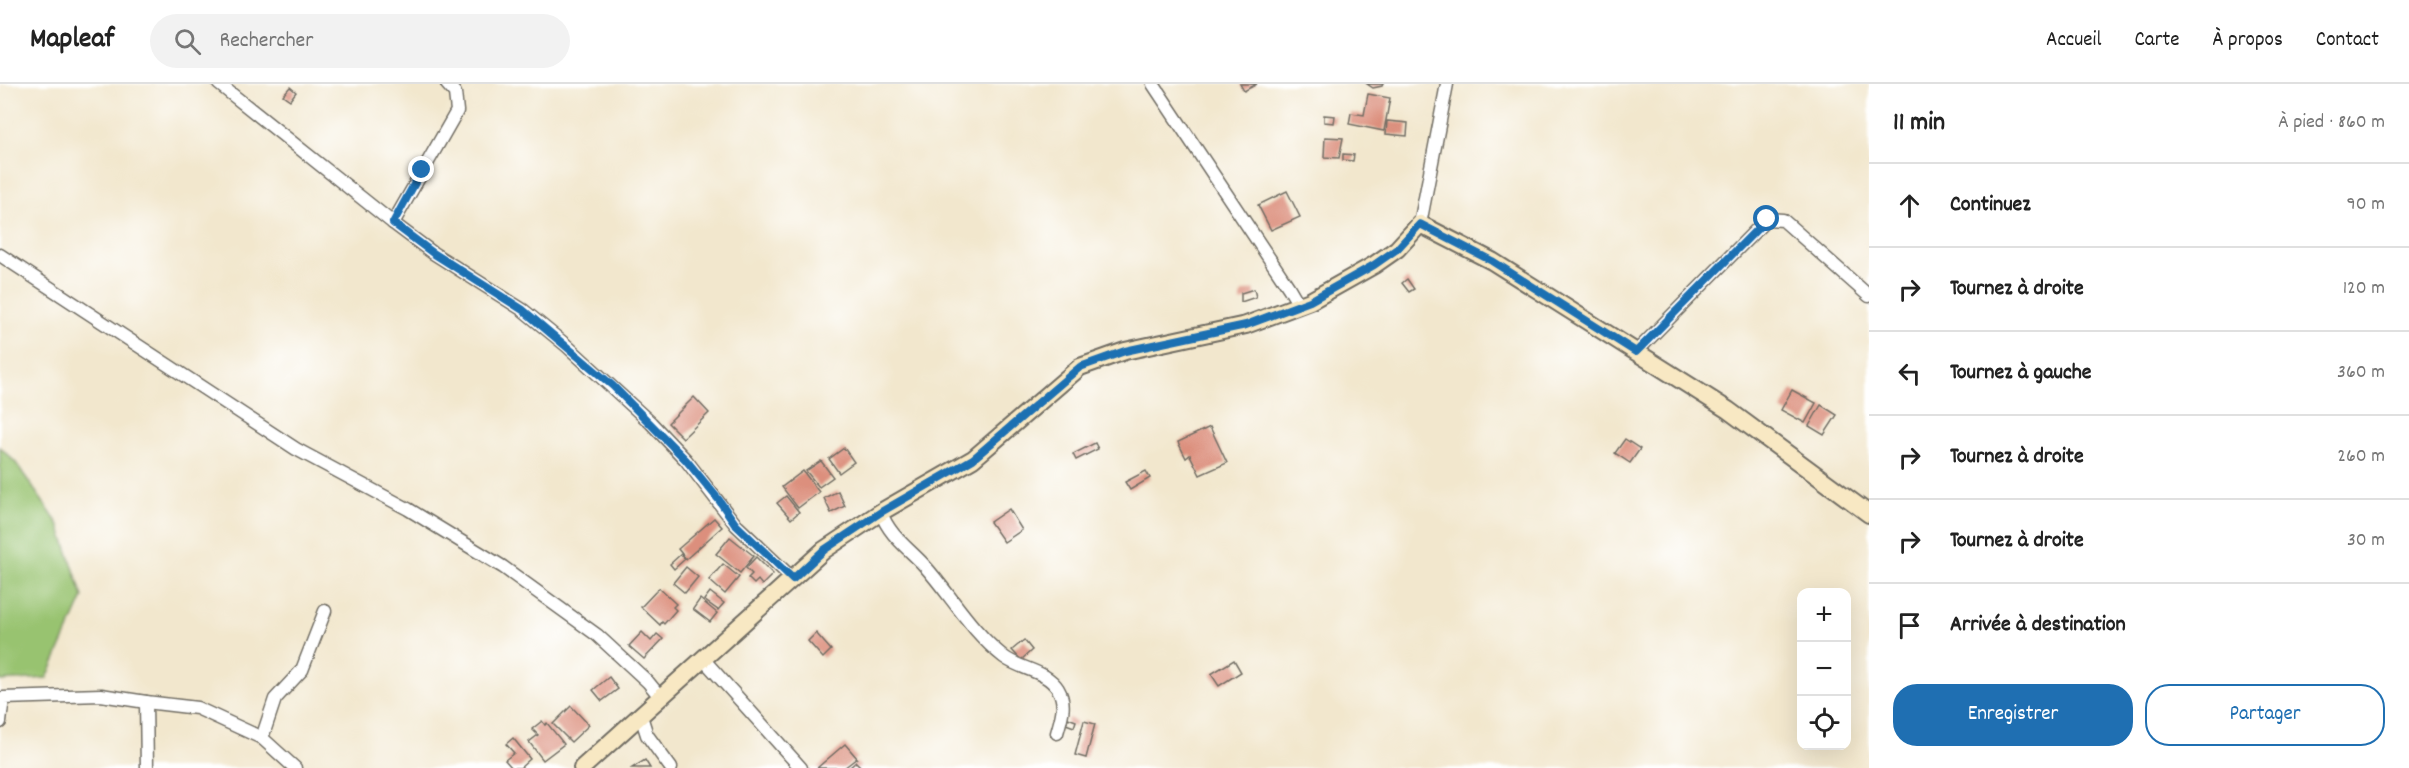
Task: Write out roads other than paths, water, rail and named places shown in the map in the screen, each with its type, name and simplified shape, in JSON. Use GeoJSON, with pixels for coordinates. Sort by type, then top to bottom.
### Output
{"type":"FeatureCollection","features":[{"type":"Feature","properties":{"kind":"main road"},"geometry":{"type":"LineString","coordinates":[[582,768],[824,550],[881,512],[973,459],[1080,367],[1125,351],[1246,325],[1299,305],[1374,265],[1397,249],[1420,224],[1492,261],[1728,410],[1869,514]]}},
{"type":"Feature","properties":{"kind":"street"},"geometry":{"type":"LineString","coordinates":[[219,84],[433,253],[523,310],[613,386],[686,460],[736,525],[793,579]]}},
{"type":"Feature","properties":{"kind":"street"},"geometry":{"type":"LineString","coordinates":[[393,223],[457,111],[455,93],[447,84]]}},
{"type":"Feature","properties":{"kind":"street"},"geometry":{"type":"LineString","coordinates":[[1153,84],[1299,305]]}},
{"type":"Feature","properties":{"kind":"street"},"geometry":{"type":"LineString","coordinates":[[1420,224],[1447,84]]}},
{"type":"Feature","properties":{"kind":"street"},"geometry":{"type":"LineString","coordinates":[[1636,352],[1767,219],[1783,219],[1869,296]]}},
{"type":"Feature","properties":{"kind":"street"},"geometry":{"type":"LineString","coordinates":[[0,255],[296,449],[408,509],[503,567],[597,635],[648,682],[661,698]]}},
{"type":"Feature","properties":{"kind":"street"},"geometry":{"type":"LineString","coordinates":[[881,512],[884,521],[896,538],[924,566],[953,604],[990,645],[1012,663],[1049,679],[1056,687],[1062,696],[1063,706],[1057,733]]}},
{"type":"Feature","properties":{"kind":"street"},"geometry":{"type":"LineString","coordinates":[[262,738],[275,699],[302,670],[325,611]]}},
{"type":"Feature","properties":{"kind":"street"},"geometry":{"type":"LineString","coordinates":[[704,660],[801,768]]}},
{"type":"Feature","properties":{"kind":"street"},"geometry":{"type":"LineString","coordinates":[[0,722],[3,698],[101,695],[197,708],[262,738],[295,768]]}},
{"type":"Feature","properties":{"kind":"street"},"geometry":{"type":"LineString","coordinates":[[146,702],[147,768]]}},
{"type":"Feature","properties":{"kind":"street"},"geometry":{"type":"LineString","coordinates":[[641,716],[647,735],[671,768]]}}]}
